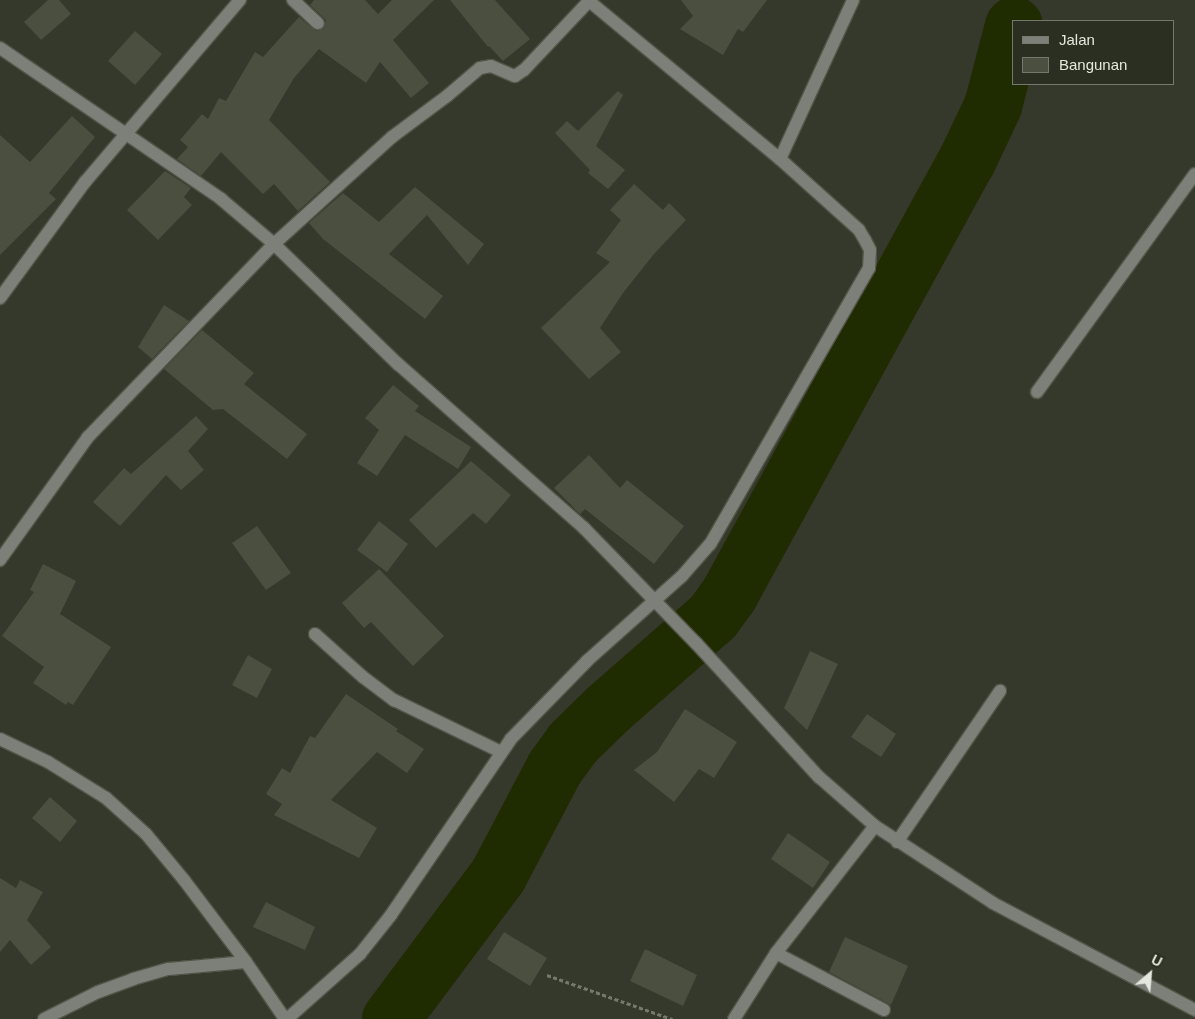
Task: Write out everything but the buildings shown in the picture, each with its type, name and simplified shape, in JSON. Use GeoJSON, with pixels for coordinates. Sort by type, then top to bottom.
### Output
{"type":"FeatureCollection","features":[{"type":"Feature","properties":{"kind":"street"},"geometry":{"type":"LineString","coordinates":[[0,298],[85,182],[240,0]]}},
{"type":"Feature","properties":{"kind":"street"},"geometry":{"type":"LineString","coordinates":[[292,0],[318,23]]}},
{"type":"Feature","properties":{"kind":"street"},"geometry":{"type":"LineString","coordinates":[[0,560],[88,437],[274,244],[392,137],[447,96],[480,68],[491,66],[515,76],[524,70],[589,0],[780,159],[859,230],[870,250],[869,268],[710,544],[682,576],[587,661],[501,752],[391,915],[360,954],[286,1019],[184,880],[146,834],[106,798],[48,762],[0,739]]}},
{"type":"Feature","properties":{"kind":"street"},"geometry":{"type":"LineString","coordinates":[[780,159],[853,0]]}},
{"type":"Feature","properties":{"kind":"street"},"geometry":{"type":"LineString","coordinates":[[0,48],[220,199],[274,244],[398,364],[584,528],[696,643],[820,777],[875,826],[992,903],[1195,1010]]}},
{"type":"Feature","properties":{"kind":"street"},"geometry":{"type":"LineString","coordinates":[[1038,392],[1195,174]]}},
{"type":"Feature","properties":{"kind":"street"},"geometry":{"type":"LineString","coordinates":[[315,634],[362,677],[394,700],[501,752]]}},
{"type":"Feature","properties":{"kind":"street"},"geometry":{"type":"LineString","coordinates":[[897,842],[1000,691]]}},
{"type":"Feature","properties":{"kind":"street"},"geometry":{"type":"LineString","coordinates":[[734,1019],[776,953],[875,826]]}},
{"type":"Feature","properties":{"kind":"street"},"geometry":{"type":"LineString","coordinates":[[776,953],[884,1010]]}},
{"type":"Feature","properties":{"kind":"street"},"geometry":{"type":"LineString","coordinates":[[44,1019],[98,992],[133,979],[169,970],[246,962]]}},
{"type":"Feature","properties":{"kind":"path"},"geometry":{"type":"LineString","coordinates":[[547,975],[672,1019]]}},
{"type":"Feature","properties":{"kind":"waterway"},"geometry":{"type":"LineString","coordinates":[[391,1019],[498,876],[555,768],[573,743],[609,708],[713,617],[729,595],[967,161],[993,106],[1012,34]]}}]}
